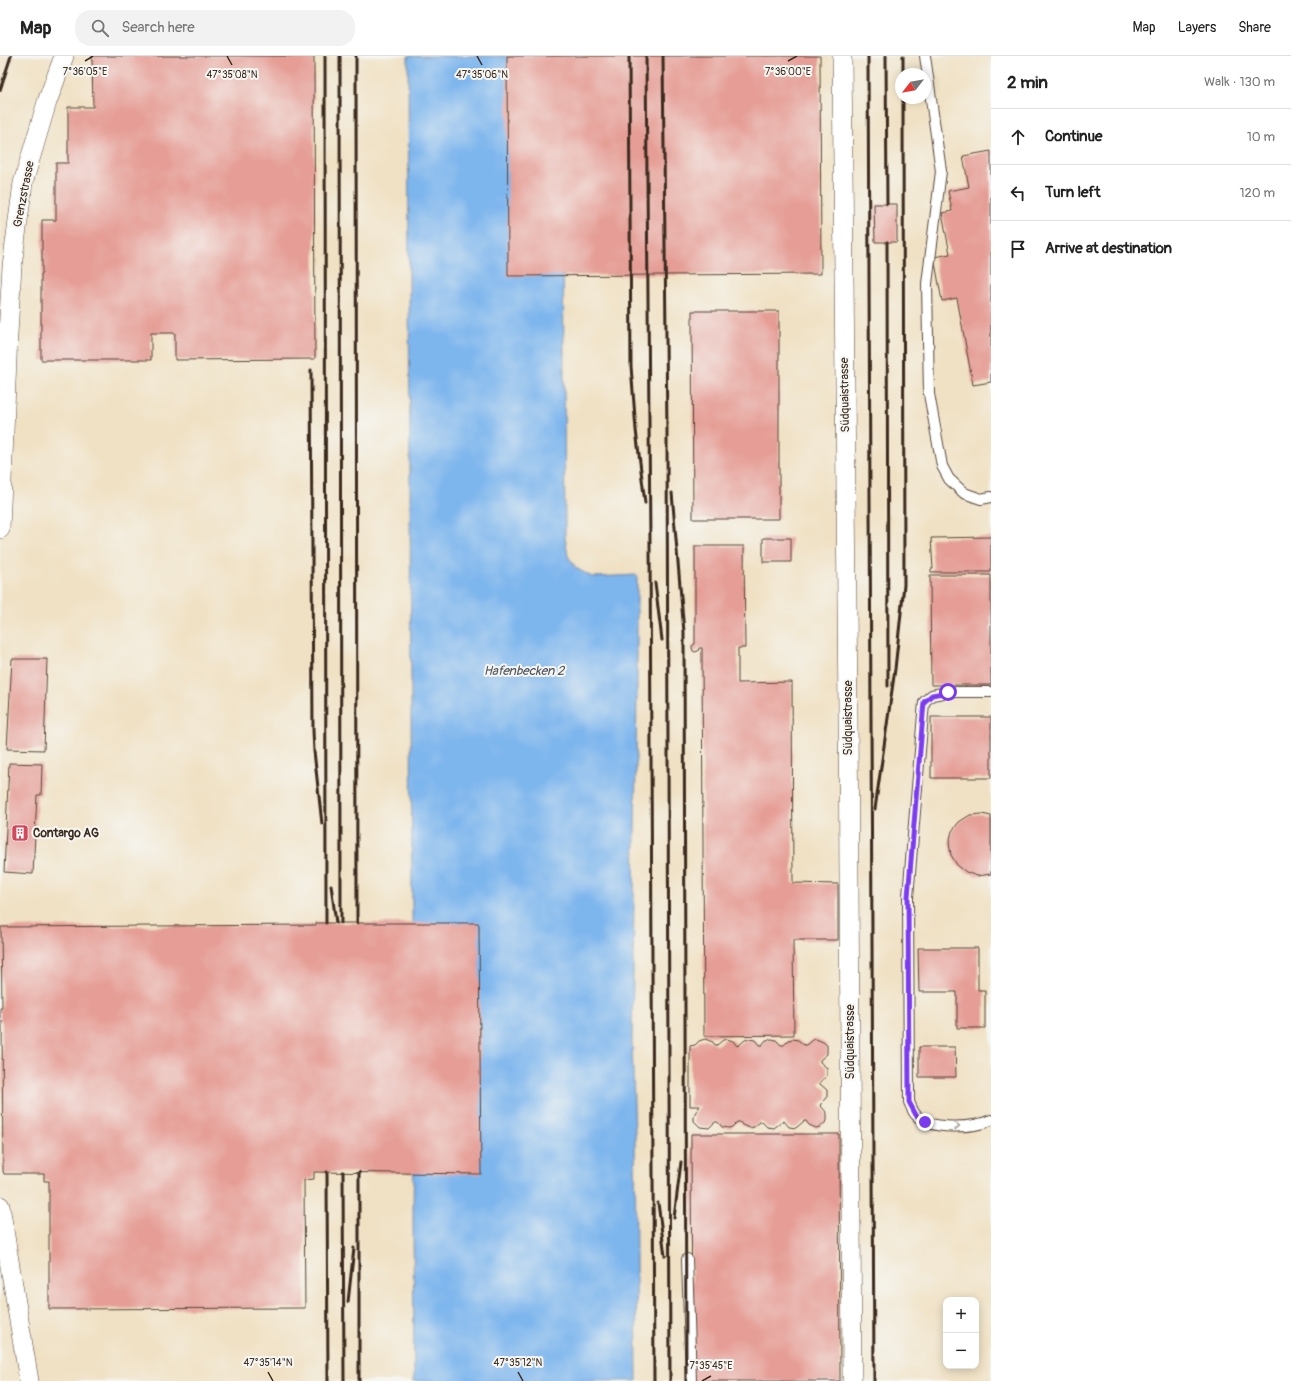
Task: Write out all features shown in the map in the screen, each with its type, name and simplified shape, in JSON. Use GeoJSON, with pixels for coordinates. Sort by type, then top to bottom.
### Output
{"type":"FeatureCollection","features":[{"type":"Feature","properties":{"kind":"street","name":"Grenzstrasse"},"geometry":{"type":"LineString","coordinates":[[0,530],[8,327],[12,266],[23,183],[47,102],[64,56]]}},
{"type":"Feature","properties":{"kind":"street","name":"Südquaistrasse"},"geometry":{"type":"LineString","coordinates":[[842,56],[852,1381]]}},
{"type":"Feature","properties":{"kind":"street"},"geometry":{"type":"LineString","coordinates":[[0,1206],[29,1381]]}},
{"type":"Feature","properties":{"kind":"lane"},"geometry":{"type":"LineString","coordinates":[[925,56],[941,171],[927,284],[929,394],[942,466],[949,479],[964,493],[981,499],[991,497]]}},
{"type":"Feature","properties":{"kind":"lane"},"geometry":{"type":"LineString","coordinates":[[991,692],[948,692],[932,695],[924,702],[908,897],[909,1102],[916,1115],[925,1122],[950,1127],[972,1126],[991,1120]]}},
{"type":"Feature","properties":{"kind":"lane"},"geometry":{"type":"LineString","coordinates":[[687,1259],[690,1381]]}},
{"type":"Feature","properties":{"kind":"water","name":"Hafenbecken 2"},"geometry":{"type":"Polygon","coordinates":[[[408,56],[562,56],[565,537],[568,556],[576,568],[592,577],[637,575],[637,692],[632,1043],[635,1133],[637,1381],[414,1381],[413,1213],[415,1051],[412,916],[408,56]]]}},
{"type":"Feature","properties":{"kind":"building"},"geometry":{"type":"Polygon","coordinates":[[[92,56],[314,56],[315,359],[175,360],[175,333],[151,333],[151,360],[41,360],[42,220],[56,220],[56,163],[68,163],[68,107],[93,107],[92,56]]]}},
{"type":"Feature","properties":{"kind":"building"},"geometry":{"type":"Polygon","coordinates":[[[507,56],[820,56],[821,274],[508,276],[507,56]]]}},
{"type":"Feature","properties":{"kind":"building"},"geometry":{"type":"Polygon","coordinates":[[[991,151],[991,382],[973,385],[957,298],[942,301],[934,257],[950,254],[942,213],[952,211],[948,191],[969,187],[963,156],[991,151]]]}},
{"type":"Feature","properties":{"kind":"building"},"geometry":{"type":"Polygon","coordinates":[[[874,204],[897,204],[897,242],[875,242],[874,204]]]}},
{"type":"Feature","properties":{"kind":"building"},"geometry":{"type":"Polygon","coordinates":[[[692,311],[779,311],[779,519],[693,519],[692,311]]]}},
{"type":"Feature","properties":{"kind":"building"},"geometry":{"type":"Polygon","coordinates":[[[991,537],[991,572],[931,572],[931,569],[933,569],[931,538],[991,537]]]}},
{"type":"Feature","properties":{"kind":"building"},"geometry":{"type":"Polygon","coordinates":[[[763,538],[791,538],[791,562],[763,562],[763,538]]]}},
{"type":"Feature","properties":{"kind":"building"},"geometry":{"type":"Polygon","coordinates":[[[695,546],[744,546],[745,648],[738,648],[738,683],[792,682],[793,883],[838,884],[838,940],[793,940],[794,1035],[704,1036],[702,648],[699,648],[698,651],[695,652],[692,648],[695,644],[695,546]]]}},
{"type":"Feature","properties":{"kind":"building"},"geometry":{"type":"Polygon","coordinates":[[[930,575],[991,575],[991,685],[931,685],[930,575]]]}},
{"type":"Feature","properties":{"kind":"building"},"geometry":{"type":"Polygon","coordinates":[[[12,659],[47,659],[44,750],[7,749],[12,659]]]}},
{"type":"Feature","properties":{"kind":"building"},"geometry":{"type":"Polygon","coordinates":[[[931,717],[991,717],[991,778],[931,778],[931,717]]]}},
{"type":"Feature","properties":{"kind":"building","name":"Contargo AG"},"geometry":{"type":"Polygon","coordinates":[[[9,763],[42,764],[41,795],[37,795],[33,874],[4,872],[9,763]]]}},
{"type":"Feature","properties":{"kind":"building"},"geometry":{"type":"Polygon","coordinates":[[[982,814],[991,816],[991,874],[977,876],[966,872],[957,865],[951,855],[949,843],[952,831],[959,822],[970,815],[982,814]]]}},
{"type":"Feature","properties":{"kind":"building"},"geometry":{"type":"Polygon","coordinates":[[[316,923],[478,923],[481,1174],[314,1172],[314,1179],[304,1180],[305,1308],[49,1309],[49,1181],[44,1181],[44,1174],[4,1174],[3,1171],[2,1021],[0,1021],[0,1008],[2,1008],[1,927],[316,925],[316,923]]]}},
{"type":"Feature","properties":{"kind":"building"},"geometry":{"type":"Polygon","coordinates":[[[918,948],[978,948],[978,990],[985,990],[985,1028],[957,1028],[957,992],[919,992],[918,948]]]}},
{"type":"Feature","properties":{"kind":"building"},"geometry":{"type":"Polygon","coordinates":[[[705,1039],[717,1045],[723,1040],[727,1039],[733,1041],[737,1046],[749,1039],[755,1040],[759,1045],[762,1045],[766,1040],[772,1039],[776,1040],[781,1045],[784,1045],[789,1040],[793,1039],[798,1040],[804,1045],[816,1039],[823,1042],[827,1045],[827,1054],[820,1060],[820,1062],[827,1068],[827,1076],[820,1082],[820,1084],[827,1090],[827,1098],[820,1105],[827,1113],[827,1121],[820,1127],[816,1128],[809,1125],[806,1121],[796,1128],[789,1127],[784,1121],[774,1128],[767,1127],[762,1122],[750,1128],[742,1125],[740,1122],[737,1122],[729,1128],[722,1127],[718,1122],[715,1122],[709,1128],[700,1127],[694,1121],[694,1117],[700,1106],[690,1106],[690,1046],[695,1045],[699,1041],[705,1039]]]}},
{"type":"Feature","properties":{"kind":"building"},"geometry":{"type":"Polygon","coordinates":[[[919,1047],[955,1047],[956,1077],[919,1077],[919,1047]]]}},
{"type":"Feature","properties":{"kind":"building"},"geometry":{"type":"Polygon","coordinates":[[[691,1134],[839,1134],[840,1381],[692,1381],[691,1134]]]}},
{"type":"Feature","properties":{"kind":"railway"},"geometry":{"type":"LineString","coordinates":[[0,90],[11,56]]}},
{"type":"Feature","properties":{"kind":"railway"},"geometry":{"type":"LineString","coordinates":[[325,56],[326,923]]}},
{"type":"Feature","properties":{"kind":"railway"},"geometry":{"type":"LineString","coordinates":[[340,56],[341,923]]}},
{"type":"Feature","properties":{"kind":"railway"},"geometry":{"type":"LineString","coordinates":[[356,56],[357,923]]}},
{"type":"Feature","properties":{"kind":"railway"},"geometry":{"type":"LineString","coordinates":[[629,56],[631,366],[636,430],[645,503]]}},
{"type":"Feature","properties":{"kind":"railway"},"geometry":{"type":"LineString","coordinates":[[646,56],[654,1381]]}},
{"type":"Feature","properties":{"kind":"railway"},"geometry":{"type":"LineString","coordinates":[[663,56],[667,431],[670,1381]]}},
{"type":"Feature","properties":{"kind":"railway"},"geometry":{"type":"LineString","coordinates":[[868,56],[874,1381]]}},
{"type":"Feature","properties":{"kind":"railway"},"geometry":{"type":"LineString","coordinates":[[886,56],[887,204]]}},
{"type":"Feature","properties":{"kind":"railway"},"geometry":{"type":"LineString","coordinates":[[903,56],[903,68]]}},
{"type":"Feature","properties":{"kind":"railway"},"geometry":{"type":"LineString","coordinates":[[875,809],[895,669],[904,585],[903,104]]}},
{"type":"Feature","properties":{"kind":"railway"},"geometry":{"type":"LineString","coordinates":[[887,242],[888,686]]}},
{"type":"Feature","properties":{"kind":"railway"},"geometry":{"type":"LineString","coordinates":[[311,370],[313,731],[322,824]]}},
{"type":"Feature","properties":{"kind":"railway"},"geometry":{"type":"LineString","coordinates":[[672,493],[684,632],[686,1381]]}},
{"type":"Feature","properties":{"kind":"railway"},"geometry":{"type":"LineString","coordinates":[[655,583],[662,640]]}},
{"type":"Feature","properties":{"kind":"railway"},"geometry":{"type":"LineString","coordinates":[[331,885],[336,923]]}},
{"type":"Feature","properties":{"kind":"railway"},"geometry":{"type":"LineString","coordinates":[[674,1218],[681,1162]]}},
{"type":"Feature","properties":{"kind":"railway"},"geometry":{"type":"LineString","coordinates":[[327,1172],[328,1381]]}},
{"type":"Feature","properties":{"kind":"railway"},"geometry":{"type":"LineString","coordinates":[[343,1172],[344,1381]]}},
{"type":"Feature","properties":{"kind":"railway"},"geometry":{"type":"LineString","coordinates":[[359,1172],[359,1381]]}},
{"type":"Feature","properties":{"kind":"railway"},"geometry":{"type":"LineString","coordinates":[[658,1203],[665,1256]]}},
{"type":"Feature","properties":{"kind":"railway"},"geometry":{"type":"LineString","coordinates":[[348,1302],[354,1248]]}},
{"type":"Feature","properties":{"kind":"place","name":"Contargo AG"},"geometry":{"type":"Point","coordinates":[20,833]}},
{"type":"Feature","properties":{"kind":"route"},"geometry":{"type":"LineString","coordinates":[[925,1122],[916,1115],[909,1102],[908,897],[924,702],[932,695],[948,692]]}}]}
